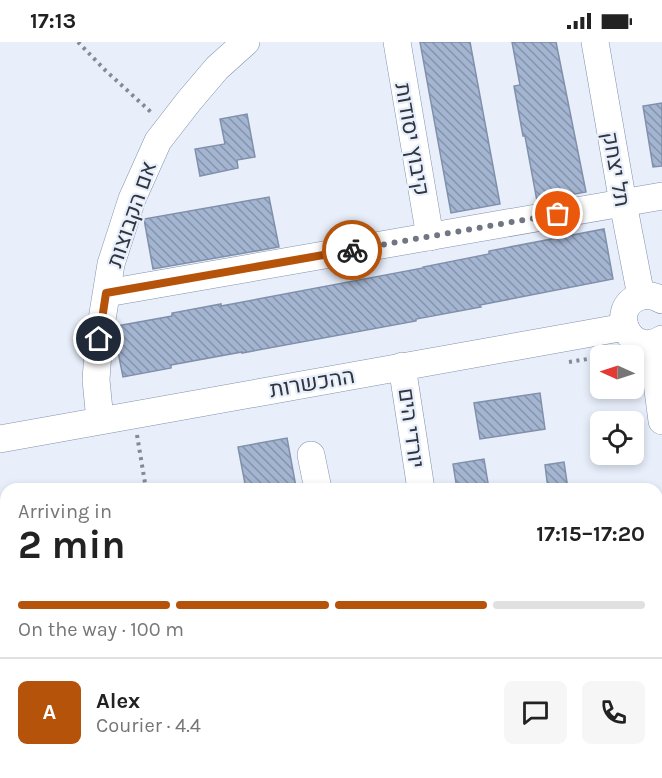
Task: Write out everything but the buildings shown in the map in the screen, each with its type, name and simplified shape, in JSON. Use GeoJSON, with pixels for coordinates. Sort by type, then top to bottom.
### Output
{"type":"FeatureCollection","features":[{"type":"Feature","properties":{"kind":"street","name":"אם הקבוצות"},"geometry":{"type":"LineString","coordinates":[[100,420],[96,380],[99,339],[111,264],[132,199],[158,141],[217,68],[246,42]]}},
{"type":"Feature","properties":{"kind":"street","name":"קיבוץ יסודות"},"geometry":{"type":"LineString","coordinates":[[397,42],[430,237]]}},
{"type":"Feature","properties":{"kind":"street","name":"תל יצחק"},"geometry":{"type":"LineString","coordinates":[[595,42],[622,203],[652,298]]}},
{"type":"Feature","properties":{"kind":"street"},"geometry":{"type":"LineString","coordinates":[[106,293],[662,196]]}},
{"type":"Feature","properties":{"kind":"street"},"geometry":{"type":"LineString","coordinates":[[652,298],[636,298],[628,306],[624,316],[626,331],[634,340],[646,344],[657,342],[662,421]]}},
{"type":"Feature","properties":{"kind":"street","name":"ההכשרות"},"geometry":{"type":"LineString","coordinates":[[0,439],[625,327]]}},
{"type":"Feature","properties":{"kind":"street","name":"יורדי הים"},"geometry":{"type":"LineString","coordinates":[[402,366],[420,483]]}},
{"type":"Feature","properties":{"kind":"street"},"geometry":{"type":"LineString","coordinates":[[311,455],[317,483]]}},
{"type":"Feature","properties":{"kind":"path"},"geometry":{"type":"LineString","coordinates":[[78,42],[168,128]]}},
{"type":"Feature","properties":{"kind":"path"},"geometry":{"type":"LineString","coordinates":[[136,428],[145,483]]}},
{"type":"Feature","properties":{"kind":"way so far"},"geometry":{"type":"LineString","coordinates":[[352,250],[558,214]]}},
{"type":"Feature","properties":{"kind":"route"},"geometry":{"type":"LineString","coordinates":[[99,339],[106,293],[352,250]]}}]}
